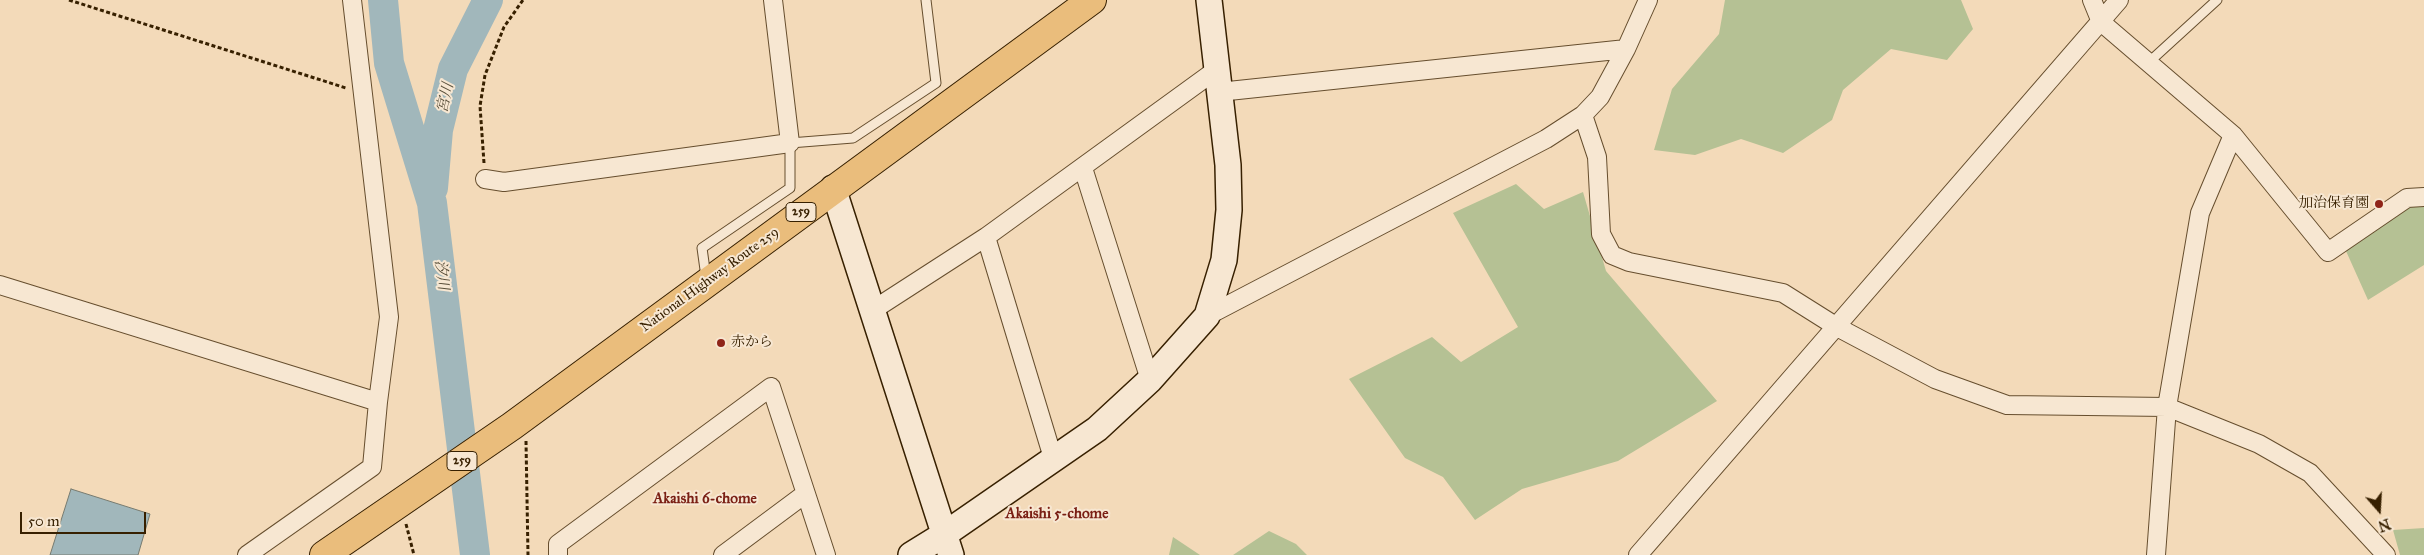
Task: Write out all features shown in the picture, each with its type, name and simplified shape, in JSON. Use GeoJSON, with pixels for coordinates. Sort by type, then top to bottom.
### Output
{"type":"FeatureCollection","features":[{"type":"Feature","properties":{"kind":"highway","name":"National Highway Route 259"},"geometry":{"type":"LineString","coordinates":[[324,555],[518,421],[833,188],[1092,0]]}},
{"type":"Feature","properties":{"kind":"street"},"geometry":{"type":"LineString","coordinates":[[247,555],[372,467],[389,317],[352,0]]}},
{"type":"Feature","properties":{"kind":"street"},"geometry":{"type":"LineString","coordinates":[[485,179],[504,182],[790,143],[773,0]]}},
{"type":"Feature","properties":{"kind":"street"},"geometry":{"type":"LineString","coordinates":[[1207,316],[1224,260],[1229,210],[1228,164],[1209,0]]}},
{"type":"Feature","properties":{"kind":"street"},"geometry":{"type":"LineString","coordinates":[[911,555],[948,545],[1053,458],[1097,429],[1150,380],[1207,316],[1538,144],[1583,115],[1600,97],[1626,49],[1648,0]]}},
{"type":"Feature","properties":{"kind":"street"},"geometry":{"type":"LineString","coordinates":[[2092,0],[2101,22],[2233,135],[2328,252],[2407,198],[2424,197]]}},
{"type":"Feature","properties":{"kind":"street"},"geometry":{"type":"LineString","coordinates":[[1638,555],[2119,0]]}},
{"type":"Feature","properties":{"kind":"street"},"geometry":{"type":"LineString","coordinates":[[873,310],[986,237],[1083,168],[1218,81],[1626,49]]}},
{"type":"Feature","properties":{"kind":"street"},"geometry":{"type":"LineString","coordinates":[[1583,115],[1597,157],[1601,234],[1612,254],[1630,262],[1783,292],[1837,327],[1935,379],[2007,404],[2167,407],[2260,444],[2310,472],[2386,555]]}},
{"type":"Feature","properties":{"kind":"street"},"geometry":{"type":"LineString","coordinates":[[2156,555],[2167,407],[2200,213],[2233,135]]}},
{"type":"Feature","properties":{"kind":"street"},"geometry":{"type":"LineString","coordinates":[[1083,168],[1150,380]]}},
{"type":"Feature","properties":{"kind":"street"},"geometry":{"type":"LineString","coordinates":[[833,188],[948,545]]}},
{"type":"Feature","properties":{"kind":"street"},"geometry":{"type":"LineString","coordinates":[[986,237],[1053,458]]}},
{"type":"Feature","properties":{"kind":"street"},"geometry":{"type":"LineString","coordinates":[[0,285],[378,402]]}},
{"type":"Feature","properties":{"kind":"street"},"geometry":{"type":"LineString","coordinates":[[558,555],[558,544],[771,386],[826,555]]}},
{"type":"Feature","properties":{"kind":"street"},"geometry":{"type":"LineString","coordinates":[[723,555],[805,494]]}},
{"type":"Feature","properties":{"kind":"lane"},"geometry":{"type":"LineString","coordinates":[[707,282],[702,248],[790,188],[790,143],[853,138],[936,83],[926,0]]}},
{"type":"Feature","properties":{"kind":"lane"},"geometry":{"type":"LineString","coordinates":[[2148,63],[2217,0]]}},
{"type":"Feature","properties":{"kind":"path"},"geometry":{"type":"LineString","coordinates":[[69,0],[363,94]]}},
{"type":"Feature","properties":{"kind":"path"},"geometry":{"type":"LineString","coordinates":[[485,179],[480,106],[485,75],[504,26],[523,0]]}},
{"type":"Feature","properties":{"kind":"path"},"geometry":{"type":"LineString","coordinates":[[518,421],[528,555]]}},
{"type":"Feature","properties":{"kind":"path"},"geometry":{"type":"LineString","coordinates":[[406,500],[414,555]]}},
{"type":"Feature","properties":{"kind":"green space"},"geometry":{"type":"Polygon","coordinates":[[[1725,0],[1961,0],[1973,29],[1947,60],[1891,49],[1843,90],[1832,120],[1783,153],[1741,139],[1695,155],[1654,150],[1672,89],[1719,34],[1725,0]]]}},
{"type":"Feature","properties":{"kind":"green space"},"geometry":{"type":"Polygon","coordinates":[[[1516,184],[1544,209],[1583,192],[1606,271],[1717,401],[1618,461],[1522,489],[1475,520],[1443,477],[1405,458],[1349,379],[1432,337],[1461,362],[1518,327],[1453,213],[1516,184]]]}},
{"type":"Feature","properties":{"kind":"green space"},"geometry":{"type":"Polygon","coordinates":[[[2409,206],[2424,206],[2424,265],[2368,300],[2346,251],[2409,206]]]}},
{"type":"Feature","properties":{"kind":"green space"},"geometry":{"type":"Polygon","coordinates":[[[2424,528],[2424,555],[2400,555],[2393,530],[2424,528]]]}},
{"type":"Feature","properties":{"kind":"green space"},"geometry":{"type":"Polygon","coordinates":[[[1269,531],[1296,544],[1307,555],[1233,555],[1269,531]]]}},
{"type":"Feature","properties":{"kind":"green space"},"geometry":{"type":"Polygon","coordinates":[[[1173,537],[1200,555],[1169,555],[1173,537]]]}},
{"type":"Feature","properties":{"kind":"water"},"geometry":{"type":"Polygon","coordinates":[[[71,489],[150,514],[138,555],[50,555],[71,489]]]}},
{"type":"Feature","properties":{"kind":"waterway","name":"汐川"},"geometry":{"type":"LineString","coordinates":[[383,0],[389,63],[432,203],[475,555]]}},
{"type":"Feature","properties":{"kind":"waterway","name":"宮川"},"geometry":{"type":"LineString","coordinates":[[433,188],[438,130],[453,69],[488,0]]}},
{"type":"Feature","properties":{"kind":"place","name":"加治保育園"},"geometry":{"type":"Point","coordinates":[2379,204]}},
{"type":"Feature","properties":{"kind":"place","name":"赤から"},"geometry":{"type":"Point","coordinates":[721,343]}},
{"type":"Feature","properties":{"kind":"district","name":"Akaishi 6-chome"},"geometry":{"type":"Point","coordinates":[705,499]}},
{"type":"Feature","properties":{"kind":"district","name":"Akaishi 5-chome"},"geometry":{"type":"Point","coordinates":[1057,514]}}]}
